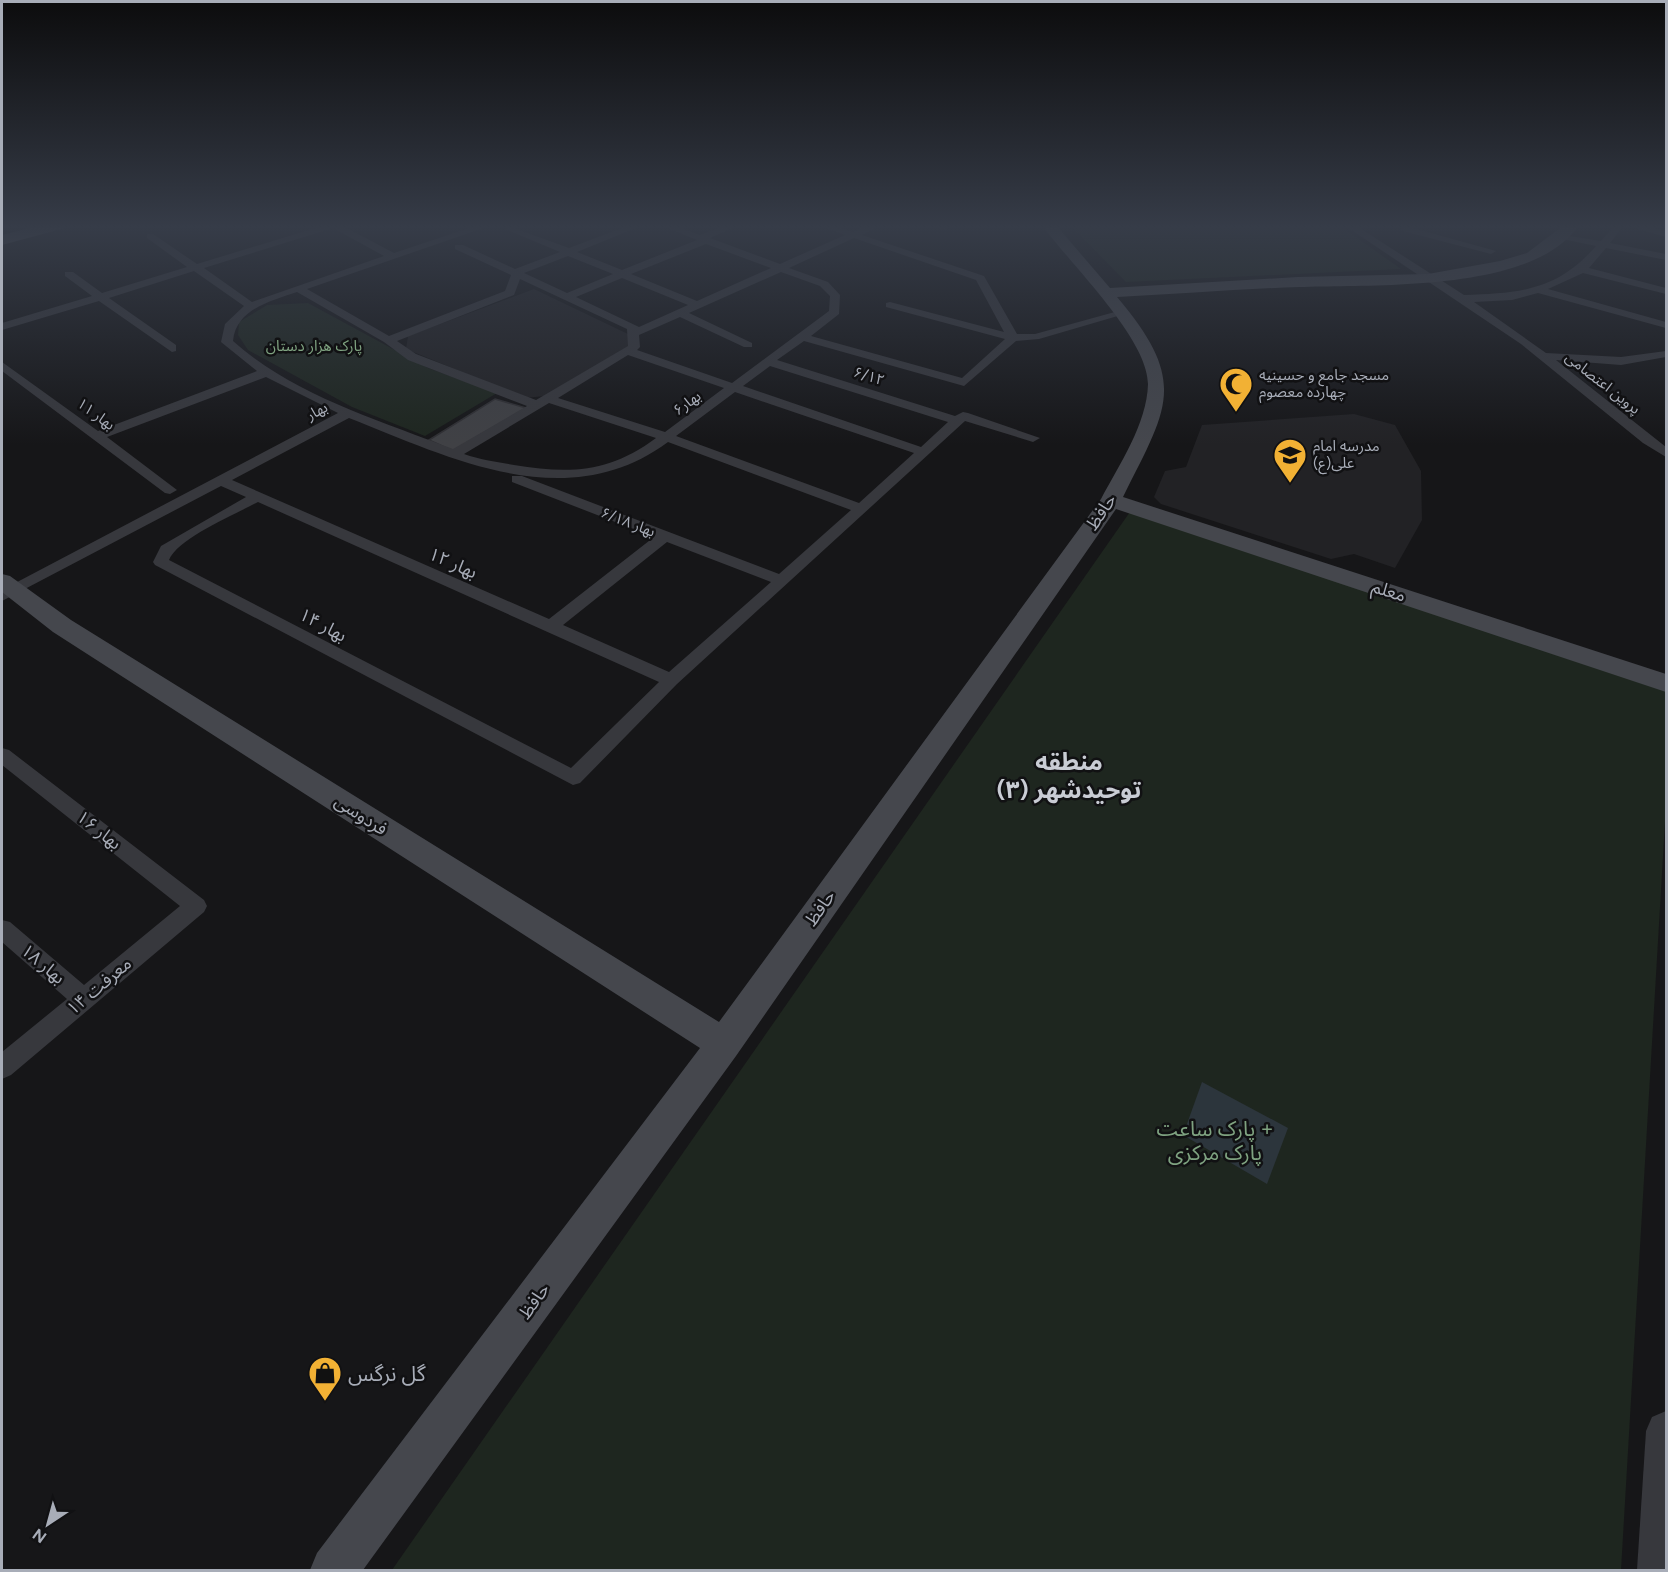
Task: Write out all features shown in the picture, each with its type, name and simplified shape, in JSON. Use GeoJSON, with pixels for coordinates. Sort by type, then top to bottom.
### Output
{"type":"FeatureCollection","features":[{"type":"Feature","properties":{"kind":"main road","name":"حافظ"},"geometry":{"type":"LineString","coordinates":[[334,1570],[724,1044],[1111,500],[1142,439],[1154,405],[1157,382],[1151,359],[1109,298]]}},
{"type":"Feature","properties":{"kind":"main road"},"geometry":{"type":"LineString","coordinates":[[1113,303],[1154,298]]}},
{"type":"Feature","properties":{"kind":"main road","name":"معلم"},"geometry":{"type":"LineString","coordinates":[[1111,500],[1666,683]]}},
{"type":"Feature","properties":{"kind":"main road","name":"فردوسی"},"geometry":{"type":"LineString","coordinates":[[5,589],[724,1044]]}},
{"type":"Feature","properties":{"kind":"street"},"geometry":{"type":"LineString","coordinates":[[2,327],[92,298]]}},
{"type":"Feature","properties":{"kind":"street"},"geometry":{"type":"LineString","coordinates":[[103,298],[172,348]]}},
{"type":"Feature","properties":{"kind":"street"},"geometry":{"type":"LineString","coordinates":[[240,298],[251,306]]}},
{"type":"Feature","properties":{"kind":"street","name":"بهار"},"geometry":{"type":"LineString","coordinates":[[271,298],[251,306],[233,318],[227,330],[227,342],[267,372],[348,413]]}},
{"type":"Feature","properties":{"kind":"street"},"geometry":{"type":"LineString","coordinates":[[316,298],[388,340],[412,357],[542,401],[668,437],[861,509]]}},
{"type":"Feature","properties":{"kind":"street"},"geometry":{"type":"LineString","coordinates":[[388,340],[496,298]]}},
{"type":"Feature","properties":{"kind":"street"},"geometry":{"type":"LineString","coordinates":[[453,454],[634,347],[633,327],[573,298]]}},
{"type":"Feature","properties":{"kind":"street"},"geometry":{"type":"LineString","coordinates":[[680,298],[697,305]]}},
{"type":"Feature","properties":{"kind":"street"},"geometry":{"type":"LineString","coordinates":[[635,333],[712,298]]}},
{"type":"Feature","properties":{"kind":"street","name":"بهار۶"},"geometry":{"type":"LineString","coordinates":[[348,413],[475,463],[559,476],[608,469],[646,452],[737,387],[835,312],[835,298]]}},
{"type":"Feature","properties":{"kind":"street"},"geometry":{"type":"LineString","coordinates":[[991,298],[1013,338]]}},
{"type":"Feature","properties":{"kind":"street","name":"پروین اعتصامی"},"geometry":{"type":"LineString","coordinates":[[1464,298],[1543,356],[1666,453]]}},
{"type":"Feature","properties":{"kind":"street"},"geometry":{"type":"LineString","coordinates":[[1474,298],[1499,298]]}},
{"type":"Feature","properties":{"kind":"street"},"geometry":{"type":"LineString","coordinates":[[1569,298],[1666,325]]}},
{"type":"Feature","properties":{"kind":"street"},"geometry":{"type":"LineString","coordinates":[[890,305],[1013,338],[1035,337],[1113,303]]}},
{"type":"Feature","properties":{"kind":"street"},"geometry":{"type":"LineString","coordinates":[[680,313],[748,345]]}},
{"type":"Feature","properties":{"kind":"street"},"geometry":{"type":"LineString","coordinates":[[803,337],[964,382],[1013,338]]}},
{"type":"Feature","properties":{"kind":"street"},"geometry":{"type":"LineString","coordinates":[[627,351],[923,452]]}},
{"type":"Feature","properties":{"kind":"street"},"geometry":{"type":"LineString","coordinates":[[1543,356],[1621,361],[1663,357]]}},
{"type":"Feature","properties":{"kind":"street","name":"۶/۱۲"},"geometry":{"type":"LineString","coordinates":[[770,362],[958,421],[963,416],[1033,438]]}},
{"type":"Feature","properties":{"kind":"street","name":"بهار ۱۱"},"geometry":{"type":"LineString","coordinates":[[2,366],[170,490]]}},
{"type":"Feature","properties":{"kind":"street"},"geometry":{"type":"LineString","coordinates":[[97,436],[267,372]]}},
{"type":"Feature","properties":{"kind":"street","name":"بهار"},"geometry":{"type":"LineString","coordinates":[[5,589],[348,413]]}},
{"type":"Feature","properties":{"kind":"street"},"geometry":{"type":"LineString","coordinates":[[671,680],[958,421]]}},
{"type":"Feature","properties":{"kind":"street"},"geometry":{"type":"LineString","coordinates":[[1652,442],[1666,444]]}},
{"type":"Feature","properties":{"kind":"street","name":"بهار ۶/۱۸"},"geometry":{"type":"LineString","coordinates":[[475,463],[782,580]]}},
{"type":"Feature","properties":{"kind":"street","name":"بهار ۱۲"},"geometry":{"type":"LineString","coordinates":[[220,480],[671,680]]}},
{"type":"Feature","properties":{"kind":"street","name":"بهار ۱۴"},"geometry":{"type":"LineString","coordinates":[[257,497],[182,537],[166,549],[160,562],[573,778],[671,680]]}},
{"type":"Feature","properties":{"kind":"street"},"geometry":{"type":"LineString","coordinates":[[550,627],[665,536]]}},
{"type":"Feature","properties":{"kind":"street","name":"بهار ۱۶"},"geometry":{"type":"LineString","coordinates":[[2,755],[196,906]]}},
{"type":"Feature","properties":{"kind":"street","name":"معرفت ۱۴"},"geometry":{"type":"LineString","coordinates":[[2,1067],[196,906]]}},
{"type":"Feature","properties":{"kind":"street","name":"بهار ۱۸"},"geometry":{"type":"LineString","coordinates":[[2,929],[84,999]]}},
{"type":"Feature","properties":{"kind":"street"},"geometry":{"type":"LineString","coordinates":[[1659,1570],[1666,1431]]}},
{"type":"Feature","properties":{"kind":"shaded area"},"geometry":{"type":"Polygon","coordinates":[[[509,298],[554,298],[628,334],[629,346],[545,396],[525,398],[406,349],[408,336],[509,298]]]}},
{"type":"Feature","properties":{"kind":"shaded area","name":"مدرسه امام علی(ع)"},"geometry":{"type":"Polygon","coordinates":[[[1354,414],[1395,425],[1421,471],[1422,520],[1395,568],[1354,554],[1331,559],[1161,504],[1154,497],[1165,471],[1186,467],[1202,425],[1354,414]]]}},
{"type":"Feature","properties":{"kind":"shaded area"},"geometry":{"type":"Polygon","coordinates":[[[1202,1082],[1288,1128],[1267,1184],[1183,1135],[1202,1082]]]}},
{"type":"Feature","properties":{"kind":"green space","name":"پارک هزار دستان"},"geometry":{"type":"Polygon","coordinates":[[[308,303],[428,368],[497,393],[425,436],[352,407],[248,350],[238,335],[239,322],[267,305],[308,303]]]}},
{"type":"Feature","properties":{"kind":"green space","name":"پارک ساعت + پارک مرکزی"},"geometry":{"type":"Polygon","coordinates":[[[1132,509],[1666,680],[1666,805],[1621,1570],[392,1570],[1132,509]]]}},
{"type":"Feature","properties":{"kind":"building"},"geometry":{"type":"Polygon","coordinates":[[[495,399],[526,408],[453,451],[429,440],[495,399]]]}},
{"type":"Feature","properties":{"kind":"place","name":"مسجد جامع و حسینیه چهارده معصوم"},"geometry":{"type":"Point","coordinates":[1236,413]}},
{"type":"Feature","properties":{"kind":"place","name":"مدرسه امام علی(ع)"},"geometry":{"type":"Point","coordinates":[1290,484]}},
{"type":"Feature","properties":{"kind":"place","name":"گل نرگس"},"geometry":{"type":"Point","coordinates":[325,1402]}},
{"type":"Feature","properties":{"kind":"district","name":"منطقه توحیدشهر (۳)"},"geometry":{"type":"Point","coordinates":[1069,775]}}]}
